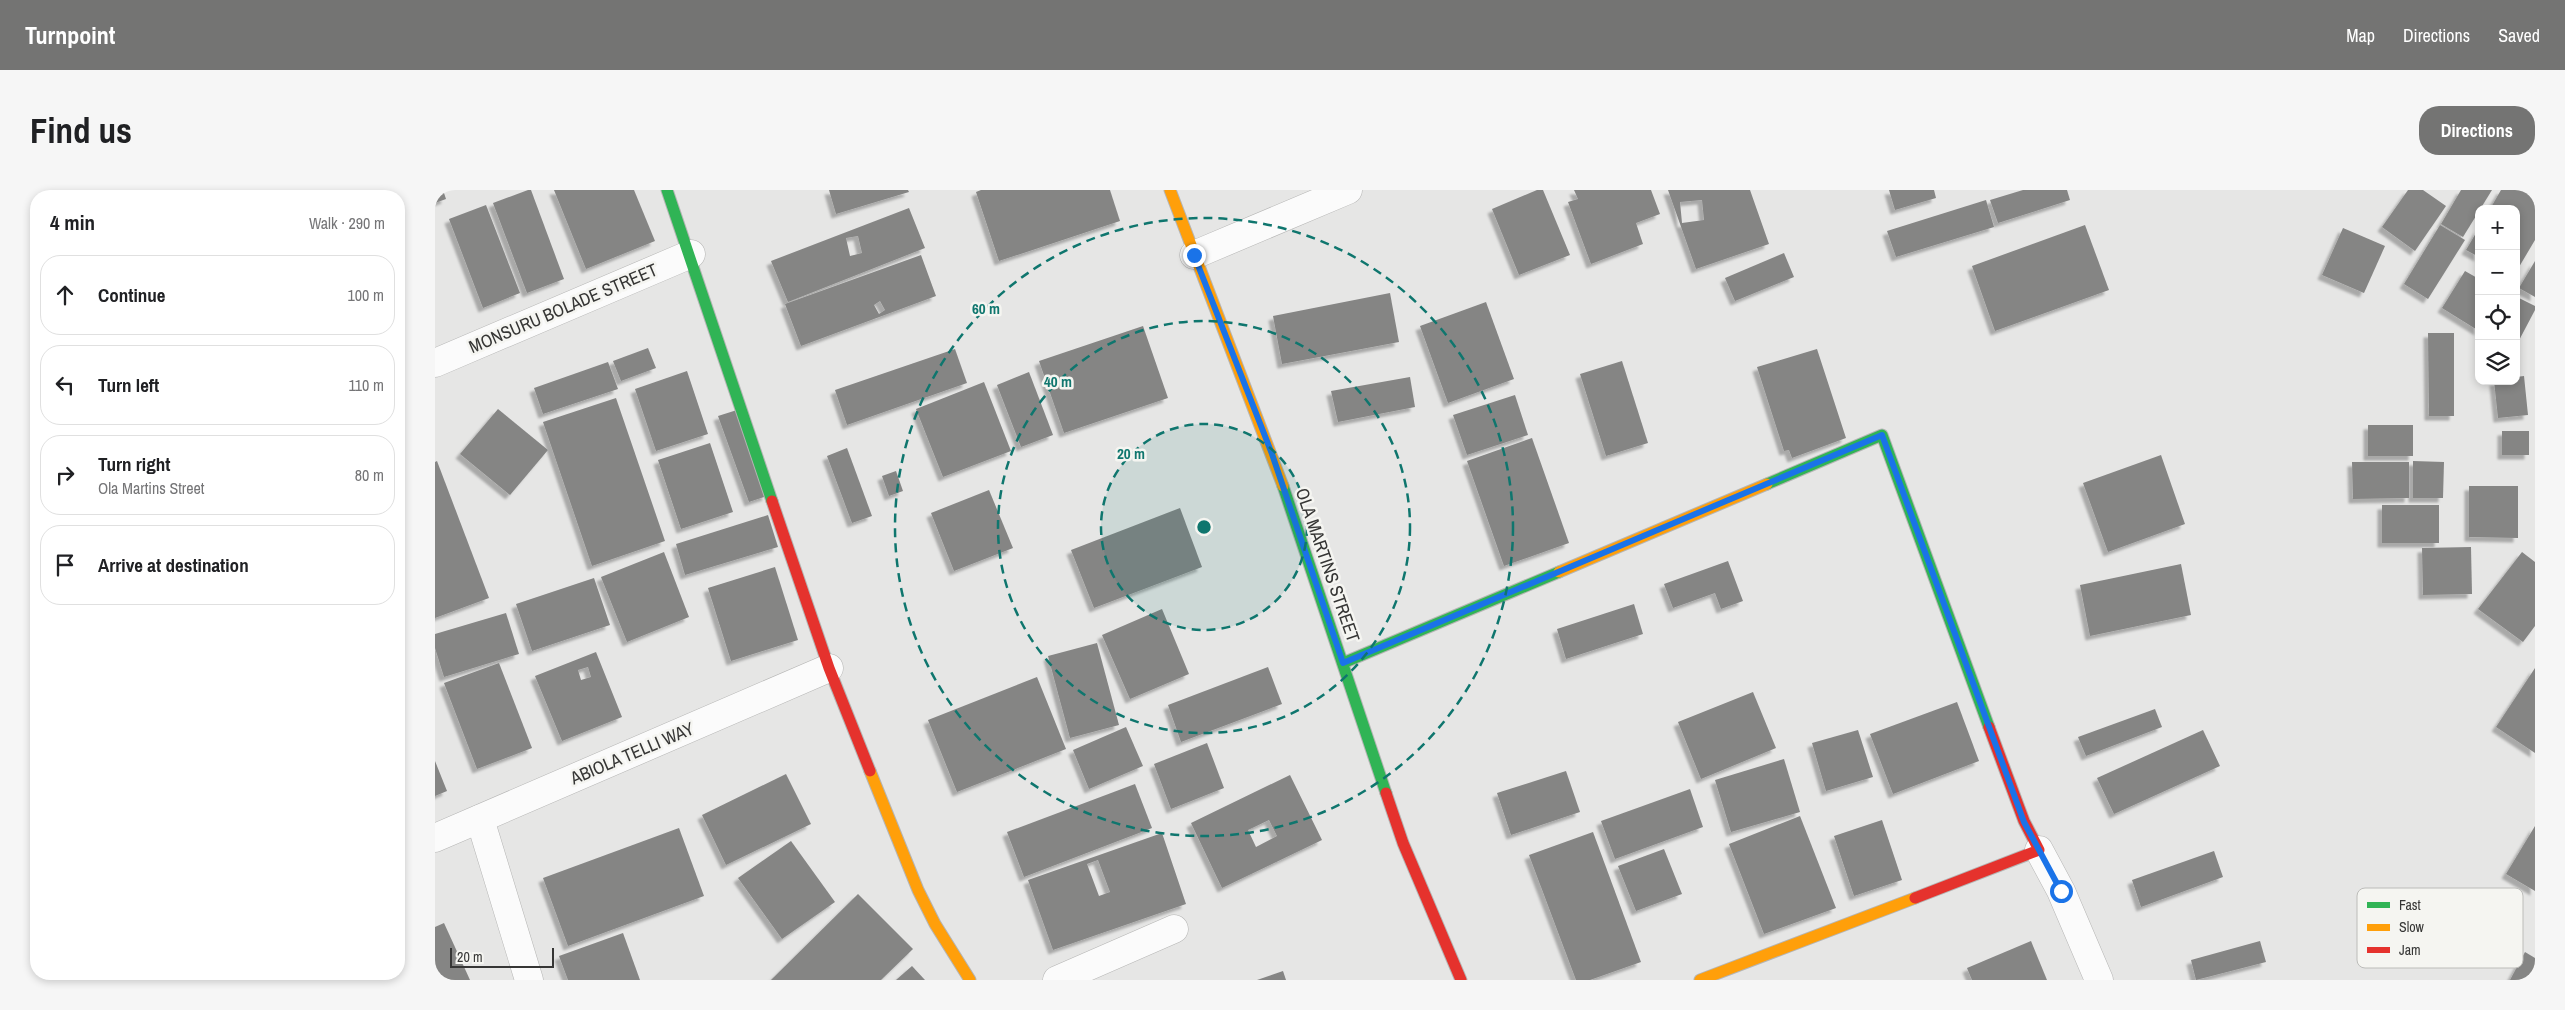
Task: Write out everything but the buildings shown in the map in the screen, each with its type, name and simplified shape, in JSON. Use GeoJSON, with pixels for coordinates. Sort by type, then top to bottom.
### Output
{"type":"FeatureCollection","features":[{"type":"Feature","properties":{"kind":"street"},"geometry":{"type":"LineString","coordinates":[[667,190],[691,254],[829,668],[918,890],[935,924],[970,980]]}},
{"type":"Feature","properties":{"kind":"street","name":"OLA MARTINS STREET"},"geometry":{"type":"LineString","coordinates":[[1170,190],[1272,454],[1403,842],[1461,980]]}},
{"type":"Feature","properties":{"kind":"street"},"geometry":{"type":"LineString","coordinates":[[1194,255],[1348,190]]}},
{"type":"Feature","properties":{"kind":"street","name":"MONSURU BOLADE STREET"},"geometry":{"type":"LineString","coordinates":[[435,363],[691,254]]}},
{"type":"Feature","properties":{"kind":"street"},"geometry":{"type":"LineString","coordinates":[[1343,663],[1882,435],[2024,822],[2061,891],[2099,980]]}},
{"type":"Feature","properties":{"kind":"street","name":"ABIOLA TELLI WAY"},"geometry":{"type":"LineString","coordinates":[[435,838],[829,668]]}},
{"type":"Feature","properties":{"kind":"street"},"geometry":{"type":"LineString","coordinates":[[480,819],[529,980]]}},
{"type":"Feature","properties":{"kind":"street"},"geometry":{"type":"LineString","coordinates":[[1700,980],[2039,850]]}},
{"type":"Feature","properties":{"kind":"street"},"geometry":{"type":"LineString","coordinates":[[1057,980],[1173,929]]}},
{"type":"Feature","properties":{"kind":"traffic: fast"},"geometry":{"type":"LineString","coordinates":[[667,190],[772,501]]}},
{"type":"Feature","properties":{"kind":"traffic: fast"},"geometry":{"type":"LineString","coordinates":[[1767,484],[1882,435],[1989,727]]}},
{"type":"Feature","properties":{"kind":"traffic: fast"},"geometry":{"type":"LineString","coordinates":[[1283,486],[1386,793]]}},
{"type":"Feature","properties":{"kind":"traffic: fast"},"geometry":{"type":"LineString","coordinates":[[1343,663],[1559,572]]}},
{"type":"Feature","properties":{"kind":"traffic: slow"},"geometry":{"type":"LineString","coordinates":[[1170,190],[1283,486]]}},
{"type":"Feature","properties":{"kind":"traffic: slow"},"geometry":{"type":"LineString","coordinates":[[1559,572],[1767,484]]}},
{"type":"Feature","properties":{"kind":"traffic: slow"},"geometry":{"type":"LineString","coordinates":[[870,771],[918,890],[935,924],[970,980]]}},
{"type":"Feature","properties":{"kind":"traffic: slow"},"geometry":{"type":"LineString","coordinates":[[1700,980],[1915,898]]}},
{"type":"Feature","properties":{"kind":"traffic: jam"},"geometry":{"type":"LineString","coordinates":[[772,501],[829,668],[870,771]]}},
{"type":"Feature","properties":{"kind":"traffic: jam"},"geometry":{"type":"LineString","coordinates":[[1915,898],[2039,850],[2024,821],[1989,727]]}},
{"type":"Feature","properties":{"kind":"traffic: jam"},"geometry":{"type":"LineString","coordinates":[[1386,793],[1403,843],[1461,980]]}},
{"type":"Feature","properties":{"kind":"route"},"geometry":{"type":"LineString","coordinates":[[1194,255],[1272,454],[1343,663],[1882,435],[2024,822],[2061,891]]}}]}
